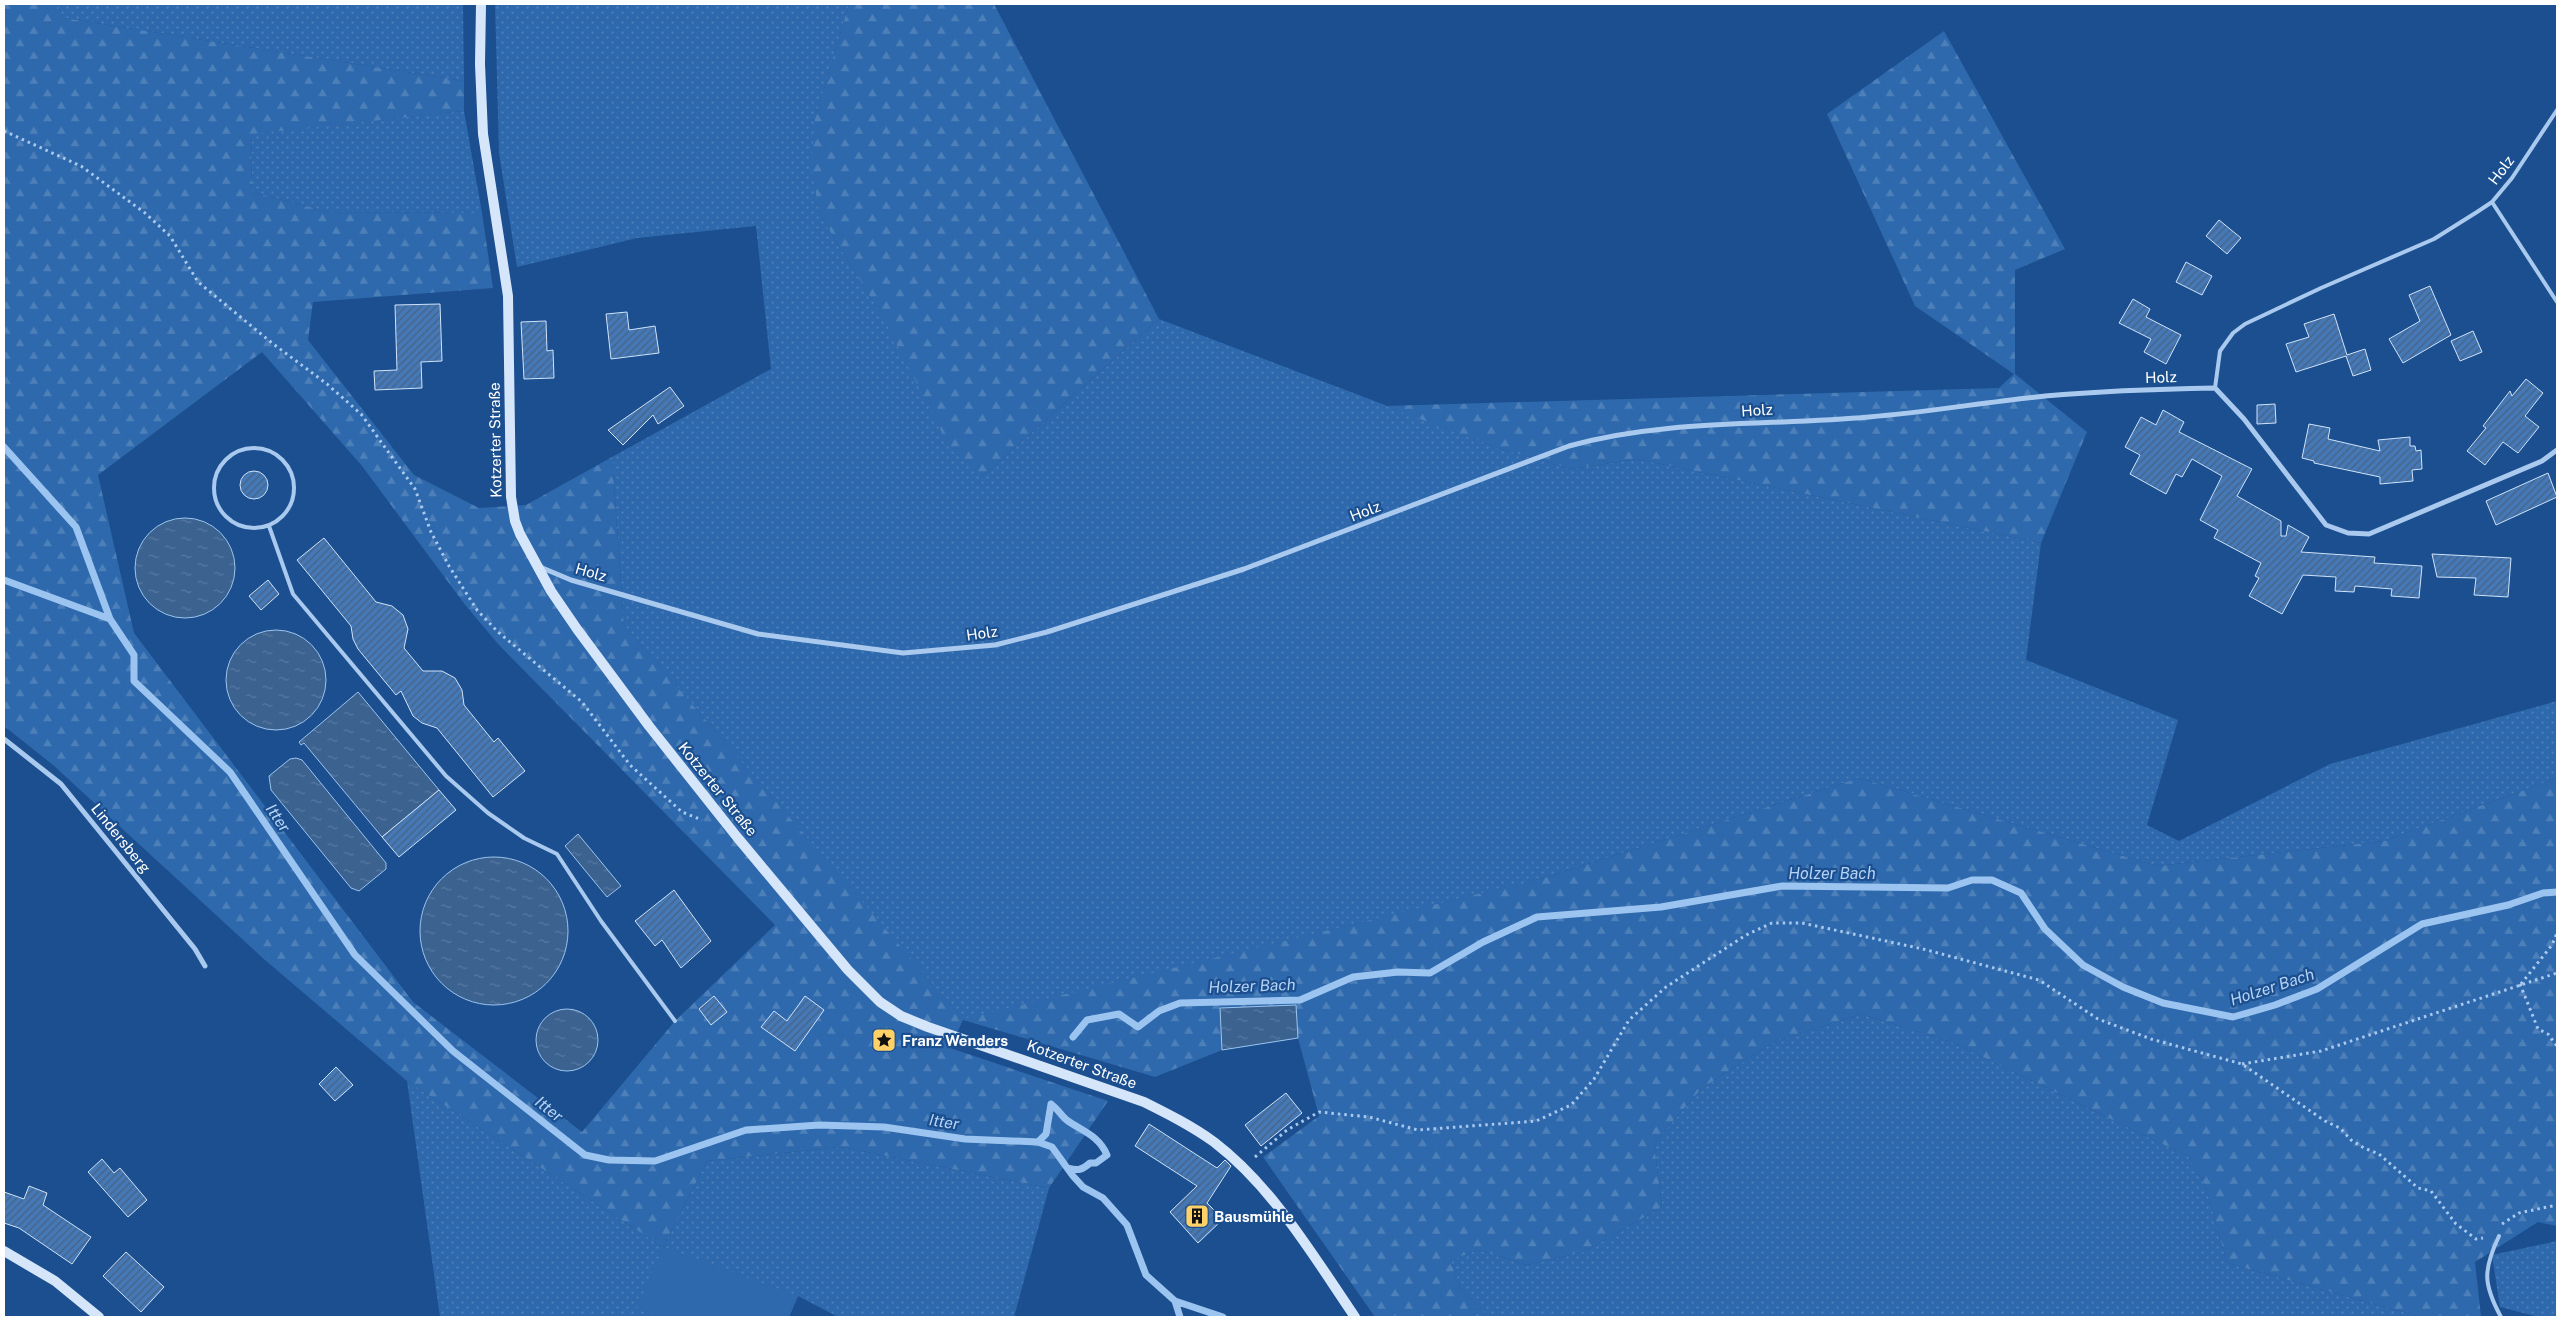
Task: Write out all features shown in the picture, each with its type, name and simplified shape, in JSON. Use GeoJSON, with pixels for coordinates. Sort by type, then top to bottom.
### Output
{"type":"FeatureCollection","features":[{"type":"Feature","properties":{"kind":"street","name":"Kotzerter Straße"},"geometry":{"type":"LineString","coordinates":[[482,4],[480,64],[483,134],[508,296],[512,510],[520,534],[537,566],[577,630],[673,758],[848,970],[880,1002],[901,1016],[928,1027],[1144,1102],[1176,1118],[1214,1142],[1242,1166],[1295,1231],[1355,1317]]}},
{"type":"Feature","properties":{"kind":"street","name":"Holz"},"geometry":{"type":"LineString","coordinates":[[537,566],[571,580],[758,634],[903,653],[995,645],[1047,632],[1244,569],[1525,462],[1604,436],[1659,429],[1868,417],[2054,396],[2215,388]]}},
{"type":"Feature","properties":{"kind":"street"},"geometry":{"type":"LineString","coordinates":[[2215,388],[2244,419],[2326,525],[2348,533],[2369,534],[2391,526],[2542,461],[2557,450]]}},
{"type":"Feature","properties":{"kind":"street","name":"Lindersberg"},"geometry":{"type":"LineString","coordinates":[[4,739],[60,784],[195,949],[205,966]]}},
{"type":"Feature","properties":{"kind":"street"},"geometry":{"type":"LineString","coordinates":[[4,1251],[55,1281],[99,1317]]}},
{"type":"Feature","properties":{"kind":"lane","name":"Holz"},"geometry":{"type":"LineString","coordinates":[[2215,388],[2220,351],[2233,332],[2246,324],[2434,239],[2492,202],[2512,178],[2557,110]]}},
{"type":"Feature","properties":{"kind":"lane"},"geometry":{"type":"LineString","coordinates":[[2492,202],[2557,302]]}},
{"type":"Feature","properties":{"kind":"lane"},"geometry":{"type":"LineString","coordinates":[[255,447],[269,450],[286,462],[295,481],[295,495],[290,508],[281,519],[268,526],[250,528],[232,522],[222,513],[216,502],[215,476],[221,465],[230,455],[241,449],[255,447]]}},
{"type":"Feature","properties":{"kind":"lane"},"geometry":{"type":"LineString","coordinates":[[268,526],[293,594],[446,776],[488,813],[524,838],[557,854],[600,921],[675,1022]]}},
{"type":"Feature","properties":{"kind":"lane"},"geometry":{"type":"LineString","coordinates":[[2499,1236],[2486,1271],[2492,1300],[2502,1317]]}},
{"type":"Feature","properties":{"kind":"path"},"geometry":{"type":"LineString","coordinates":[[4,130],[81,166],[145,213],[170,236],[198,282],[272,343],[327,384],[361,414],[415,489],[431,532],[444,558],[477,610],[498,632],[582,702],[630,765],[682,812],[708,823]]}},
{"type":"Feature","properties":{"kind":"path"},"geometry":{"type":"LineString","coordinates":[[1242,1166],[1288,1130],[1319,1112],[1369,1117],[1418,1130],[1536,1121],[1571,1105],[1594,1079],[1629,1020],[1666,988],[1746,935],[1772,923],[1802,923],[1895,943],[2039,980],[2098,1019],[2151,1039],[2242,1064],[2325,1121],[2340,1128],[2351,1140],[2379,1154],[2418,1188],[2430,1191],[2456,1224],[2476,1239],[2499,1236],[2499,1226],[2514,1215],[2557,1204]]}},
{"type":"Feature","properties":{"kind":"path"},"geometry":{"type":"LineString","coordinates":[[2520,984],[2552,945],[2557,933]]}},
{"type":"Feature","properties":{"kind":"path"},"geometry":{"type":"LineString","coordinates":[[2242,1064],[2321,1050],[2557,973]]}},
{"type":"Feature","properties":{"kind":"path"},"geometry":{"type":"LineString","coordinates":[[2520,984],[2538,1029],[2548,1034],[2557,1046]]}},
{"type":"Feature","properties":{"kind":"green space"},"geometry":{"type":"Polygon","coordinates":[[[4,4],[56,4],[64,18],[464,81],[464,111],[251,134],[252,192],[329,212],[482,213],[493,288],[313,302],[308,340],[414,475],[479,508],[526,505],[612,457],[624,625],[963,1019],[1544,878],[1859,778],[2157,866],[2384,841],[2557,778],[2557,1226],[2538,1222],[2475,1262],[2481,1317],[2421,1317],[2227,1263],[2206,1187],[2189,1157],[1952,1042],[1861,1014],[1774,1042],[1701,1089],[1654,1143],[1662,1207],[1583,1252],[1527,1265],[1478,1250],[1451,1260],[1460,1288],[1487,1317],[1375,1317],[1263,1157],[1319,1116],[1298,1038],[1222,1050],[1155,1077],[963,1020],[950,1048],[1108,1101],[1049,1188],[841,1147],[707,1161],[663,1247],[407,1081],[265,960],[53,765],[4,726],[4,4]],[[262,352],[98,475],[134,633],[413,1002],[582,1132],[675,1021],[775,925],[499,645],[466,606],[362,466],[262,352]]]}},
{"type":"Feature","properties":{"kind":"green space"},"geometry":{"type":"Polygon","coordinates":[[[56,4],[463,4],[464,81],[64,18],[56,4]]]}},
{"type":"Feature","properties":{"kind":"green space"},"geometry":{"type":"Polygon","coordinates":[[[495,4],[849,4],[815,120],[820,215],[982,477],[1159,319],[1498,448],[1571,469],[1637,459],[2041,543],[2026,660],[2178,720],[2147,825],[2179,841],[2330,764],[2557,701],[2557,778],[2384,841],[2157,866],[1859,778],[1544,878],[963,1020],[624,625],[612,457],[771,369],[756,226],[637,238],[517,267],[499,153],[495,4]]]}},
{"type":"Feature","properties":{"kind":"green space"},"geometry":{"type":"Polygon","coordinates":[[[849,4],[994,4],[1159,319],[982,477],[951,450],[881,314],[820,215],[811,167],[815,119],[849,4]]]}},
{"type":"Feature","properties":{"kind":"green space"},"geometry":{"type":"Polygon","coordinates":[[[1944,31],[2065,249],[2015,270],[2015,374],[2087,432],[2041,543],[1637,459],[1571,469],[1498,448],[1385,406],[1999,388],[2014,374],[1915,306],[1827,114],[1944,31]]]}},
{"type":"Feature","properties":{"kind":"green space"},"geometry":{"type":"Polygon","coordinates":[[[464,111],[482,213],[329,212],[252,192],[251,133],[464,111]]]}},
{"type":"Feature","properties":{"kind":"green space"},"geometry":{"type":"Polygon","coordinates":[[[1861,1014],[1952,1042],[2189,1157],[2206,1187],[2227,1263],[2421,1317],[1487,1317],[1460,1288],[1451,1260],[1478,1250],[1527,1265],[1583,1252],[1662,1207],[1654,1143],[1701,1089],[1774,1042],[1861,1014]]]}},
{"type":"Feature","properties":{"kind":"green space"},"geometry":{"type":"Polygon","coordinates":[[[407,1081],[663,1247],[707,1161],[841,1147],[1049,1188],[1014,1317],[838,1317],[798,1296],[789,1317],[440,1317],[407,1081]]]}},
{"type":"Feature","properties":{"kind":"green space"},"geometry":{"type":"Polygon","coordinates":[[[2557,1241],[2557,1317],[2539,1317],[2500,1307],[2492,1255],[2557,1241]]]}},
{"type":"Feature","properties":{"kind":"green space"},"geometry":{"type":"Polygon","coordinates":[[[663,1247],[798,1296],[789,1317],[662,1317],[637,1308],[663,1247]]]}},
{"type":"Feature","properties":{"kind":"water"},"geometry":{"type":"Polygon","coordinates":[[[185,518],[204,521],[221,532],[232,549],[235,568],[232,587],[221,604],[204,615],[185,618],[166,615],[149,604],[138,587],[135,568],[138,549],[149,532],[166,521],[185,518]]]}},
{"type":"Feature","properties":{"kind":"water"},"geometry":{"type":"Polygon","coordinates":[[[276,630],[295,633],[312,644],[323,661],[326,680],[323,699],[312,716],[295,727],[276,730],[257,727],[240,716],[229,699],[226,680],[229,661],[240,644],[257,633],[276,630]]]}},
{"type":"Feature","properties":{"kind":"water"},"geometry":{"type":"Polygon","coordinates":[[[358,692],[439,790],[382,837],[304,743],[301,745],[299,742],[358,692]]]}},
{"type":"Feature","properties":{"kind":"water"},"geometry":{"type":"Polygon","coordinates":[[[290,759],[302,760],[386,863],[386,869],[359,891],[351,888],[271,790],[269,776],[290,759]]]}},
{"type":"Feature","properties":{"kind":"water"},"geometry":{"type":"Polygon","coordinates":[[[578,834],[621,886],[607,897],[565,846],[578,834]]]}},
{"type":"Feature","properties":{"kind":"water"},"geometry":{"type":"Polygon","coordinates":[[[494,857],[522,863],[546,879],[562,903],[568,931],[562,959],[546,983],[522,999],[494,1005],[466,999],[442,983],[426,959],[420,931],[426,903],[442,879],[466,863],[494,857]]]}},
{"type":"Feature","properties":{"kind":"water"},"geometry":{"type":"Polygon","coordinates":[[[1296,1005],[1298,1038],[1222,1050],[1220,1008],[1296,1005]]]}},
{"type":"Feature","properties":{"kind":"water"},"geometry":{"type":"Polygon","coordinates":[[[561,1009],[573,1009],[589,1018],[596,1028],[598,1040],[596,1052],[589,1062],[573,1071],[561,1071],[550,1066],[541,1057],[536,1046],[536,1034],[541,1023],[550,1014],[561,1009]]]}},
{"type":"Feature","properties":{"kind":"building"},"geometry":{"type":"Polygon","coordinates":[[[2219,220],[2241,238],[2227,254],[2206,236],[2219,220]]]}},
{"type":"Feature","properties":{"kind":"building"},"geometry":{"type":"Polygon","coordinates":[[[2186,262],[2212,276],[2202,295],[2176,282],[2186,262]]]}},
{"type":"Feature","properties":{"kind":"building"},"geometry":{"type":"Polygon","coordinates":[[[2430,286],[2451,335],[2403,363],[2389,339],[2420,321],[2409,295],[2430,286]]]}},
{"type":"Feature","properties":{"kind":"building"},"geometry":{"type":"Polygon","coordinates":[[[2133,299],[2150,309],[2146,317],[2181,335],[2166,364],[2144,352],[2151,339],[2119,323],[2133,299]]]}},
{"type":"Feature","properties":{"kind":"building"},"geometry":{"type":"Polygon","coordinates":[[[440,304],[442,361],[421,362],[422,388],[375,390],[374,371],[397,370],[395,305],[440,304]]]}},
{"type":"Feature","properties":{"kind":"building"},"geometry":{"type":"Polygon","coordinates":[[[627,312],[629,330],[655,326],[659,353],[611,359],[606,314],[627,312]]]}},
{"type":"Feature","properties":{"kind":"building"},"geometry":{"type":"Polygon","coordinates":[[[2334,314],[2347,355],[2365,349],[2371,370],[2353,376],[2346,356],[2296,372],[2286,344],[2309,337],[2304,324],[2334,314]]]}},
{"type":"Feature","properties":{"kind":"building"},"geometry":{"type":"Polygon","coordinates":[[[546,321],[547,351],[553,350],[554,378],[524,379],[521,322],[546,321]]]}},
{"type":"Feature","properties":{"kind":"building"},"geometry":{"type":"Polygon","coordinates":[[[2473,331],[2482,352],[2460,361],[2451,341],[2473,331]]]}},
{"type":"Feature","properties":{"kind":"building"},"geometry":{"type":"Polygon","coordinates":[[[2526,379],[2543,393],[2525,416],[2539,427],[2518,453],[2503,442],[2485,465],[2467,451],[2486,428],[2483,426],[2510,391],[2512,396],[2526,379]]]}},
{"type":"Feature","properties":{"kind":"building"},"geometry":{"type":"Polygon","coordinates":[[[670,387],[684,406],[658,424],[653,415],[623,445],[608,430],[670,387]]]}},
{"type":"Feature","properties":{"kind":"building"},"geometry":{"type":"Polygon","coordinates":[[[2275,404],[2276,423],[2257,424],[2257,405],[2275,404]]]}},
{"type":"Feature","properties":{"kind":"building"},"geometry":{"type":"Polygon","coordinates":[[[2163,410],[2184,422],[2179,432],[2252,469],[2237,496],[2281,521],[2281,536],[2286,536],[2288,525],[2309,537],[2301,552],[2375,557],[2374,563],[2422,566],[2419,598],[2391,596],[2392,589],[2355,586],[2354,592],[2335,591],[2336,577],[2303,575],[2282,614],[2249,596],[2259,578],[2255,576],[2261,563],[2214,538],[2218,530],[2200,520],[2222,476],[2192,459],[2182,477],[2176,474],[2166,494],[2130,474],[2140,455],[2125,447],[2141,417],[2156,425],[2163,410]]]}},
{"type":"Feature","properties":{"kind":"building"},"geometry":{"type":"Polygon","coordinates":[[[2309,424],[2330,428],[2328,439],[2380,451],[2378,440],[2410,437],[2410,446],[2415,446],[2416,451],[2421,450],[2422,469],[2412,470],[2413,481],[2380,484],[2380,477],[2314,463],[2314,461],[2302,458],[2309,424]]]}},
{"type":"Feature","properties":{"kind":"building"},"geometry":{"type":"Polygon","coordinates":[[[254,471],[264,475],[268,485],[264,495],[254,499],[244,495],[240,485],[244,475],[254,471]]]}},
{"type":"Feature","properties":{"kind":"building"},"geometry":{"type":"Polygon","coordinates":[[[2548,473],[2557,497],[2496,525],[2486,501],[2548,473]]]}},
{"type":"Feature","properties":{"kind":"building"},"geometry":{"type":"Polygon","coordinates":[[[324,538],[376,602],[392,606],[403,615],[408,629],[404,648],[423,671],[442,671],[455,678],[462,690],[464,705],[494,742],[498,738],[525,771],[493,797],[437,728],[422,723],[413,716],[401,691],[396,695],[358,649],[353,639],[351,626],[297,560],[324,538]]]}},
{"type":"Feature","properties":{"kind":"building"},"geometry":{"type":"Polygon","coordinates":[[[2432,554],[2511,558],[2508,597],[2474,595],[2476,578],[2437,577],[2432,554]]]}},
{"type":"Feature","properties":{"kind":"building"},"geometry":{"type":"Polygon","coordinates":[[[268,580],[279,594],[261,610],[249,596],[268,580]]]}},
{"type":"Feature","properties":{"kind":"building"},"geometry":{"type":"Polygon","coordinates":[[[439,790],[456,810],[399,857],[382,837],[439,790]]]}},
{"type":"Feature","properties":{"kind":"building"},"geometry":{"type":"Polygon","coordinates":[[[674,890],[711,941],[681,968],[662,940],[655,946],[635,921],[674,890]]]}},
{"type":"Feature","properties":{"kind":"building"},"geometry":{"type":"Polygon","coordinates":[[[714,996],[727,1012],[711,1025],[699,1009],[714,996]]]}},
{"type":"Feature","properties":{"kind":"building"},"geometry":{"type":"Polygon","coordinates":[[[805,996],[824,1010],[795,1051],[761,1027],[774,1011],[787,1021],[805,996]]]}},
{"type":"Feature","properties":{"kind":"building"},"geometry":{"type":"Polygon","coordinates":[[[336,1067],[353,1085],[335,1101],[319,1084],[336,1067]]]}},
{"type":"Feature","properties":{"kind":"building"},"geometry":{"type":"Polygon","coordinates":[[[1286,1093],[1302,1113],[1261,1146],[1245,1125],[1286,1093]]]}},
{"type":"Feature","properties":{"kind":"building"},"geometry":{"type":"Polygon","coordinates":[[[1149,1124],[1217,1168],[1225,1160],[1231,1166],[1207,1203],[1223,1219],[1198,1243],[1170,1212],[1197,1186],[1135,1146],[1149,1124]]]}},
{"type":"Feature","properties":{"kind":"building"},"geometry":{"type":"Polygon","coordinates":[[[102,1159],[114,1173],[120,1168],[147,1200],[128,1217],[88,1172],[102,1159]]]}},
{"type":"Feature","properties":{"kind":"building"},"geometry":{"type":"Polygon","coordinates":[[[29,1186],[47,1193],[43,1205],[91,1237],[72,1264],[19,1228],[4,1223],[4,1192],[24,1199],[29,1186]]]}},
{"type":"Feature","properties":{"kind":"building"},"geometry":{"type":"Polygon","coordinates":[[[126,1252],[164,1287],[141,1312],[103,1276],[126,1252]]]}},
{"type":"Feature","properties":{"kind":"waterway"},"geometry":{"type":"LineString","coordinates":[[4,447],[76,527],[110,619]]}},
{"type":"Feature","properties":{"kind":"waterway","name":"Itter"},"geometry":{"type":"LineString","coordinates":[[4,580],[110,619],[134,655],[134,681],[230,772],[355,955],[453,1051],[585,1155],[609,1160],[655,1161],[746,1130],[819,1125],[884,1127],[965,1139],[1038,1142],[1052,1147],[1083,1187],[1103,1198],[1127,1225],[1146,1275],[1175,1301],[1223,1317]]}},
{"type":"Feature","properties":{"kind":"waterway","name":"Holzer Bach"},"geometry":{"type":"LineString","coordinates":[[1073,1037],[1087,1020],[1119,1014],[1138,1027],[1159,1011],[1180,1003],[1300,1000],[1353,977],[1398,972],[1430,973],[1483,942],[1537,917],[1661,907],[1782,886],[1948,888],[1972,880],[1992,880],[2021,893],[2045,929],[2083,965],[2123,987],[2163,1003],[2233,1017],[2275,1005],[2317,989],[2422,924],[2508,905],[2543,893],[2557,892]]}},
{"type":"Feature","properties":{"kind":"waterway"},"geometry":{"type":"LineString","coordinates":[[1038,1142],[1046,1134],[1051,1104],[1066,1119],[1100,1143],[1107,1155],[1096,1163],[1090,1163],[1077,1170],[1068,1168]]}},
{"type":"Feature","properties":{"kind":"waterway"},"geometry":{"type":"LineString","coordinates":[[1175,1301],[1180,1317]]}},
{"type":"Feature","properties":{"kind":"place","name":"Franz Wenders"},"geometry":{"type":"Point","coordinates":[884,1040]}},
{"type":"Feature","properties":{"kind":"place","name":"Bausmühle"},"geometry":{"type":"Point","coordinates":[1197,1216]}}]}
